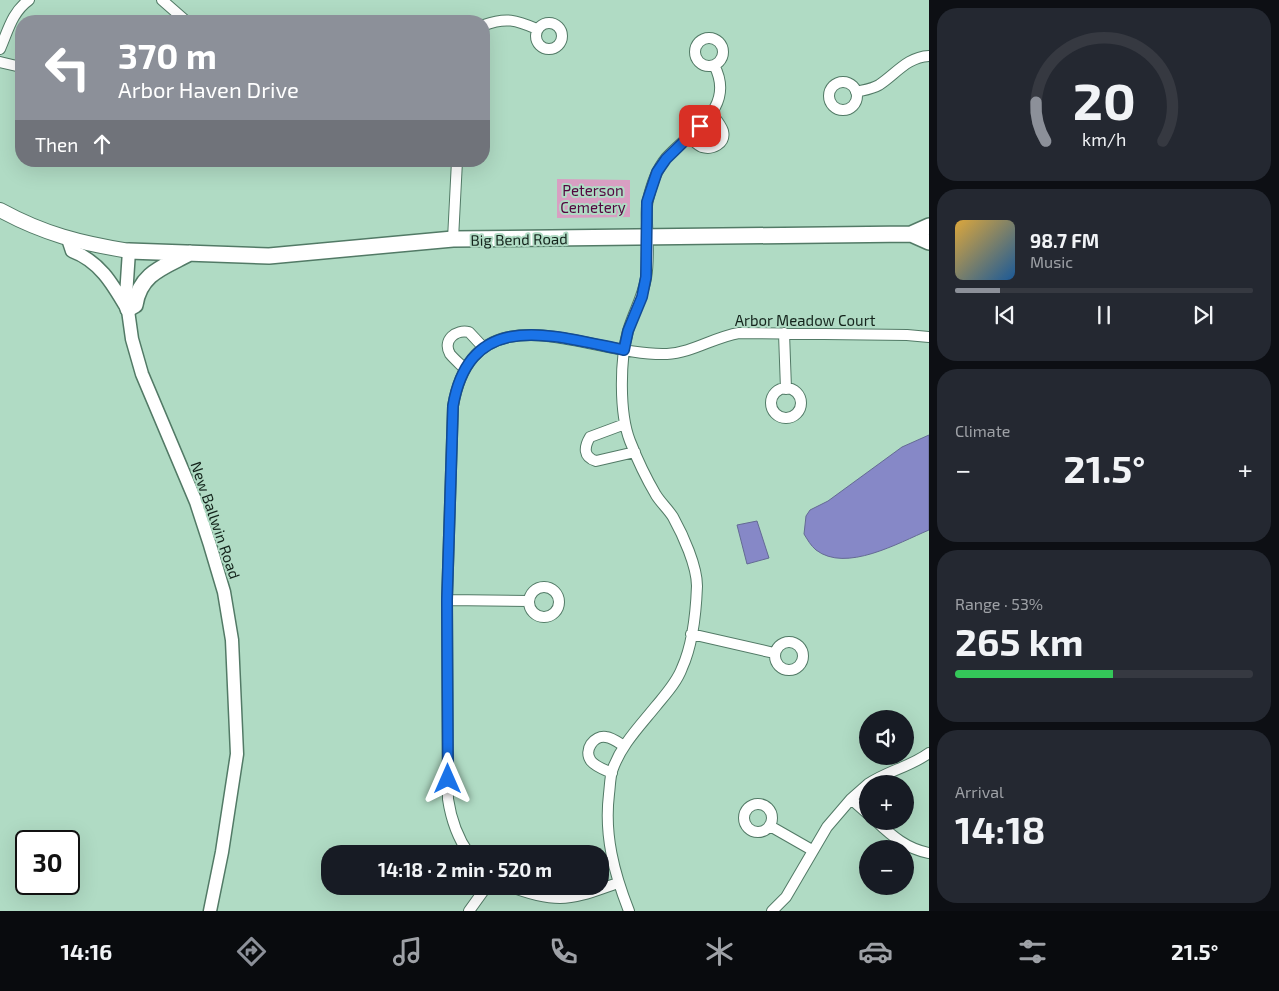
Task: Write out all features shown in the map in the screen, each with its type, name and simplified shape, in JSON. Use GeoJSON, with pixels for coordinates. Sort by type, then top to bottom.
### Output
{"type":"FeatureCollection","features":[{"type":"Feature","properties":{"kind":"main road"},"geometry":{"type":"LineString","coordinates":[[0,210],[42,230],[68,239],[128,251]]}},
{"type":"Feature","properties":{"kind":"main road","name":"Big Bend Road"},"geometry":{"type":"LineString","coordinates":[[128,251],[269,256],[453,239],[911,234],[929,226]]}},
{"type":"Feature","properties":{"kind":"main road","name":"Big Bend Road"},"geometry":{"type":"LineString","coordinates":[[911,234],[929,242]]}},
{"type":"Feature","properties":{"kind":"main road"},"geometry":{"type":"LineString","coordinates":[[128,309],[135,305],[137,294],[150,276],[160,267],[170,264],[190,253]]}},
{"type":"Feature","properties":{"kind":"street"},"geometry":{"type":"LineString","coordinates":[[15,15],[29,0]]}},
{"type":"Feature","properties":{"kind":"street"},"geometry":{"type":"LineString","coordinates":[[162,0],[179,15]]}},
{"type":"Feature","properties":{"kind":"street"},"geometry":{"type":"LineString","coordinates":[[0,49],[15,16]]}},
{"type":"Feature","properties":{"kind":"street"},"geometry":{"type":"LineString","coordinates":[[490,23],[509,19],[537,29]]}},
{"type":"Feature","properties":{"kind":"street"},"geometry":{"type":"LineString","coordinates":[[856,92],[880,84],[917,57],[929,56]]}},
{"type":"Feature","properties":{"kind":"street"},"geometry":{"type":"LineString","coordinates":[[0,62],[15,66]]}},
{"type":"Feature","properties":{"kind":"street"},"geometry":{"type":"LineString","coordinates":[[629,911],[618,883],[608,830],[608,801],[612,772],[624,746],[638,726],[669,690],[682,669],[691,634],[697,584],[692,562],[682,535],[672,516],[657,496],[629,439],[625,424],[622,380],[624,350],[628,331],[642,297],[646,277],[647,202],[657,172],[666,159],[712,114],[721,90],[720,79],[714,64]]}},
{"type":"Feature","properties":{"kind":"street"},"geometry":{"type":"LineString","coordinates":[[689,137],[703,148],[715,147],[720,143],[723,139],[722,129],[712,114]]}},
{"type":"Feature","properties":{"kind":"street"},"geometry":{"type":"LineString","coordinates":[[453,239],[457,167]]}},
{"type":"Feature","properties":{"kind":"street"},"geometry":{"type":"LineString","coordinates":[[68,239],[72,251],[84,255],[103,272],[128,309]]}},
{"type":"Feature","properties":{"kind":"street","name":"New Ballwin Road"},"geometry":{"type":"LineString","coordinates":[[128,251],[126,296],[132,339],[142,374],[196,502],[224,592],[232,640],[237,754],[222,852],[210,911]]}},
{"type":"Feature","properties":{"kind":"street"},"geometry":{"type":"LineString","coordinates":[[464,845],[450,817],[448,798],[447,600],[453,406],[455,392],[465,369],[483,347],[469,332],[459,332],[452,335],[448,349],[465,369]]}},
{"type":"Feature","properties":{"kind":"street","name":"Arbor Meadow Court"},"geometry":{"type":"LineString","coordinates":[[483,347],[509,336],[537,334],[624,350],[668,354],[682,352],[724,336],[739,333],[907,335],[929,337]]}},
{"type":"Feature","properties":{"kind":"street"},"geometry":{"type":"LineString","coordinates":[[784,333],[786,389]]}},
{"type":"Feature","properties":{"kind":"street"},"geometry":{"type":"LineString","coordinates":[[625,424],[590,437],[585,446],[586,453],[591,460],[596,461],[634,452]]}},
{"type":"Feature","properties":{"kind":"street"},"geometry":{"type":"LineString","coordinates":[[447,600],[529,601]]}},
{"type":"Feature","properties":{"kind":"street"},"geometry":{"type":"LineString","coordinates":[[691,634],[774,653]]}},
{"type":"Feature","properties":{"kind":"street"},"geometry":{"type":"LineString","coordinates":[[612,772],[592,762],[589,751],[590,746],[594,741],[604,737],[624,746]]}},
{"type":"Feature","properties":{"kind":"street"},"geometry":{"type":"LineString","coordinates":[[882,775],[920,759],[929,753]]}},
{"type":"Feature","properties":{"kind":"street"},"geometry":{"type":"LineString","coordinates":[[772,911],[786,898],[827,827],[850,799],[859,792]]}},
{"type":"Feature","properties":{"kind":"street"},"geometry":{"type":"LineString","coordinates":[[850,799],[859,806]]}},
{"type":"Feature","properties":{"kind":"street"},"geometry":{"type":"LineString","coordinates":[[770,826],[812,850]]}},
{"type":"Feature","properties":{"kind":"street"},"geometry":{"type":"LineString","coordinates":[[886,830],[895,838],[920,851],[929,853]]}},
{"type":"Feature","properties":{"kind":"street"},"geometry":{"type":"LineString","coordinates":[[609,886],[618,883]]}},
{"type":"Feature","properties":{"kind":"street"},"geometry":{"type":"LineString","coordinates":[[469,911],[481,895]]}},
{"type":"Feature","properties":{"kind":"street"},"geometry":{"type":"LineString","coordinates":[[538,895],[560,898],[582,895]]}},
{"type":"Feature","properties":{"kind":"green space","name":"Peterson Cemetery"},"geometry":{"type":"Polygon","coordinates":[[[557,179],[630,180],[630,217],[557,218],[557,179]]]}},
{"type":"Feature","properties":{"kind":"water"},"geometry":{"type":"Polygon","coordinates":[[[929,435],[929,530],[872,554],[857,557],[842,558],[828,556],[814,548],[804,534],[806,516],[810,510],[828,501],[902,447],[929,435]]]}},
{"type":"Feature","properties":{"kind":"water"},"geometry":{"type":"Polygon","coordinates":[[[757,521],[769,558],[747,564],[737,525],[757,521]]]}},
{"type":"Feature","properties":{"kind":"route"},"geometry":{"type":"LineString","coordinates":[[448,779],[447,600],[455,392],[465,369],[483,347],[509,336],[537,334],[624,350],[628,331],[642,297],[646,277],[647,202],[657,172],[666,159],[700,126]]}}]}
